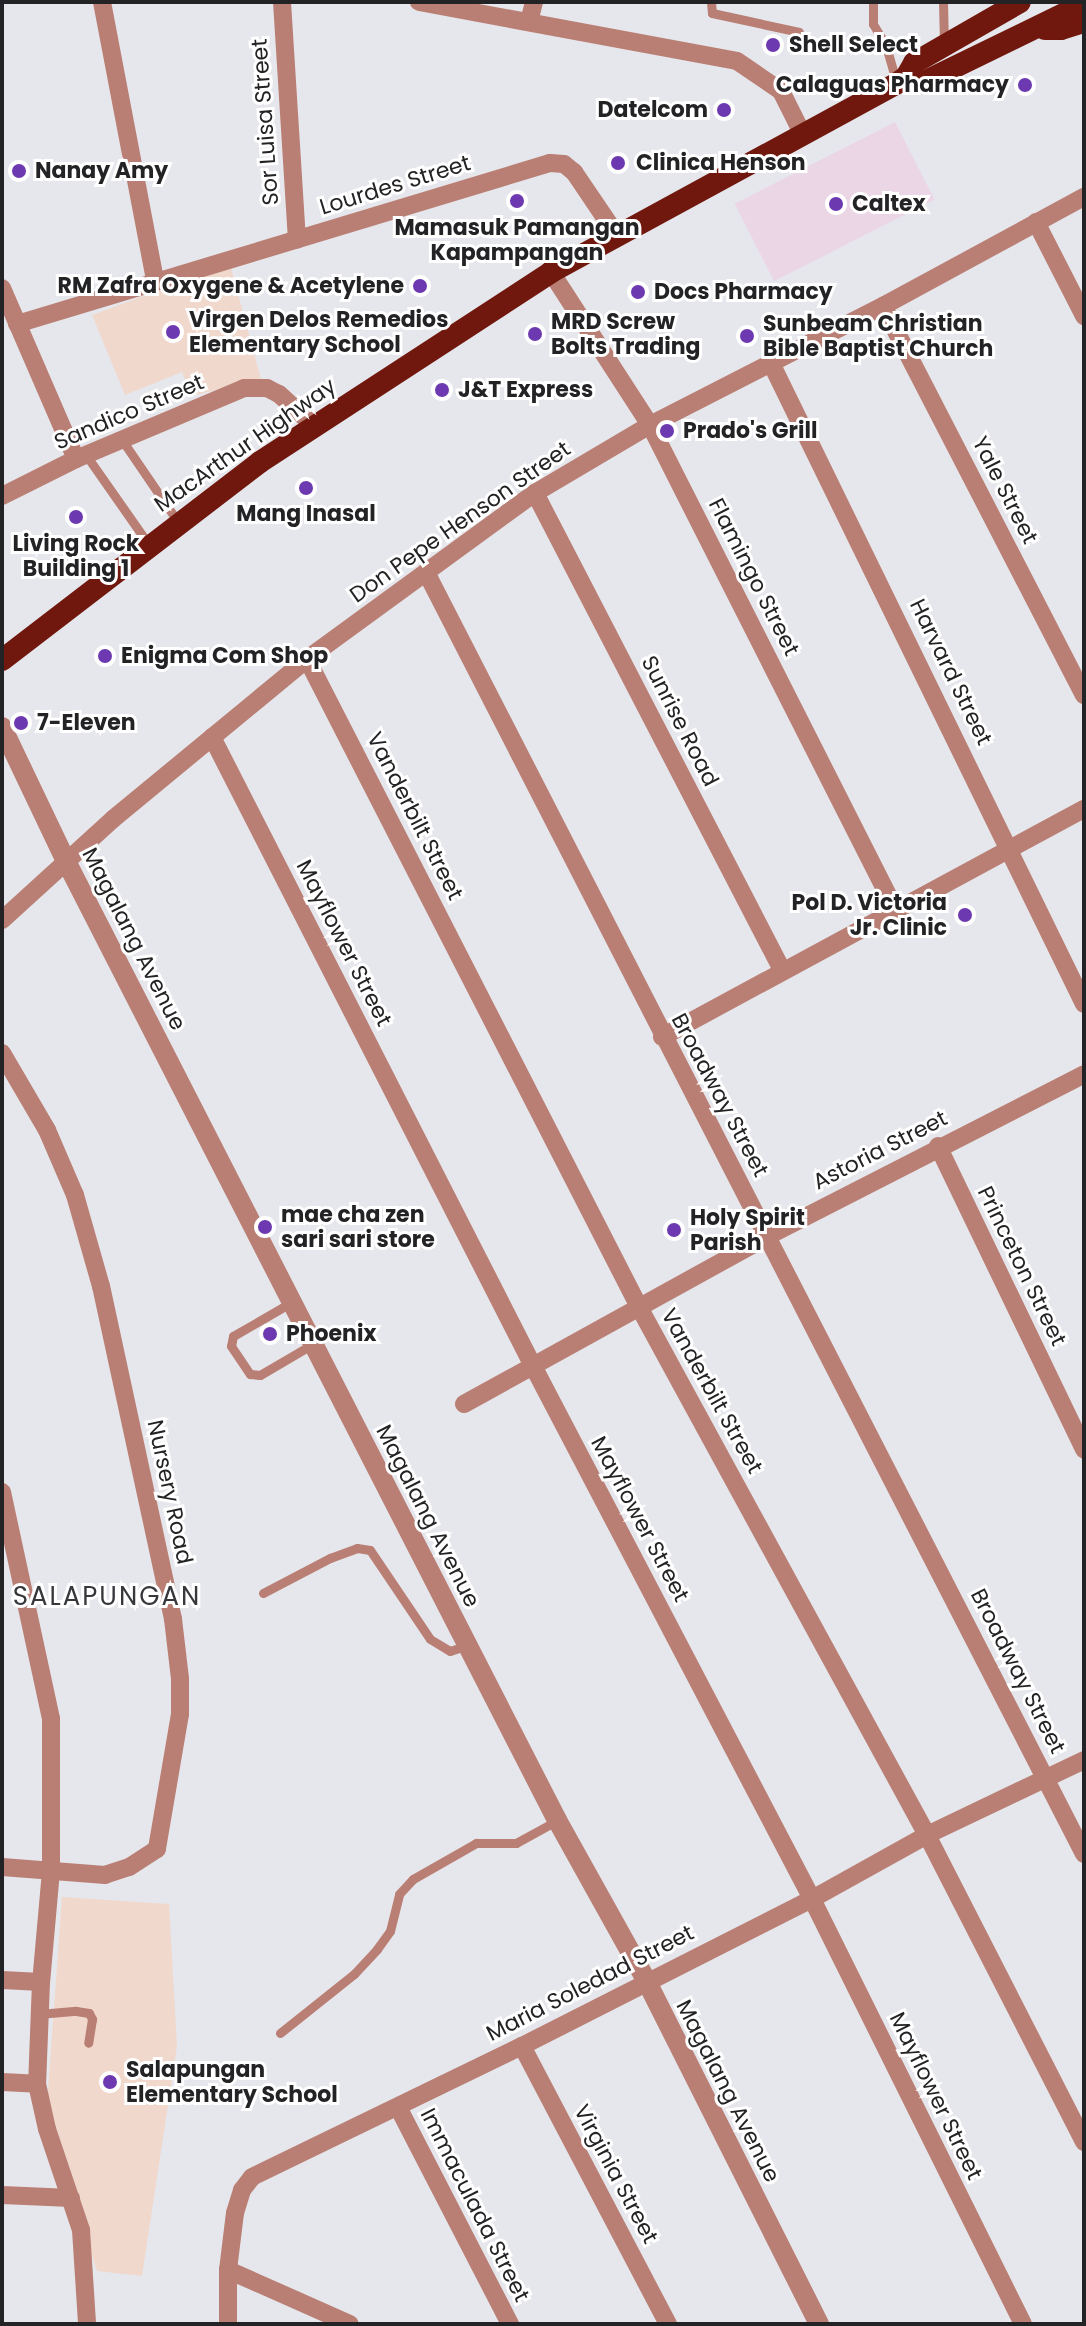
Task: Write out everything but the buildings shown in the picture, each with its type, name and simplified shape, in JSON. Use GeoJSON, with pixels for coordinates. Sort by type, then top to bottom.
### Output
{"type":"FeatureCollection","features":[{"type":"Feature","properties":{"kind":"highway","name":"MacArthur Highway"},"geometry":{"type":"LineString","coordinates":[[2,660],[178,522],[314,426],[551,272],[901,80],[914,63],[1001,10],[1020,2]]}},
{"type":"Feature","properties":{"kind":"highway","name":"MacArthur Highway"},"geometry":{"type":"LineString","coordinates":[[901,80],[922,83],[1084,4]]}},
{"type":"Feature","properties":{"kind":"highway"},"geometry":{"type":"LineString","coordinates":[[1036,28],[1061,29],[1084,22]]}},
{"type":"Feature","properties":{"kind":"street"},"geometry":{"type":"LineString","coordinates":[[102,2],[155,281]]}},
{"type":"Feature","properties":{"kind":"street","name":"Sor Luisa Street"},"geometry":{"type":"LineString","coordinates":[[282,2],[297,240]]}},
{"type":"Feature","properties":{"kind":"street"},"geometry":{"type":"LineString","coordinates":[[419,2],[737,61],[781,91],[802,133]]}},
{"type":"Feature","properties":{"kind":"street"},"geometry":{"type":"LineString","coordinates":[[529,22],[534,2]]}},
{"type":"Feature","properties":{"kind":"street","name":"Lourdes Street"},"geometry":{"type":"LineString","coordinates":[[17,324],[550,163],[564,164],[574,172],[616,234]]}},
{"type":"Feature","properties":{"kind":"street","name":"Don Pepe Henson Street"},"geometry":{"type":"LineString","coordinates":[[2,920],[66,861],[307,659],[535,493],[650,425],[883,306],[1084,197]]}},
{"type":"Feature","properties":{"kind":"street"},"geometry":{"type":"LineString","coordinates":[[1036,222],[1084,316]]}},
{"type":"Feature","properties":{"kind":"street","name":"Flamingo Street"},"geometry":{"type":"LineString","coordinates":[[551,272],[650,425],[897,913]]}},
{"type":"Feature","properties":{"kind":"street"},"geometry":{"type":"LineString","coordinates":[[2,288],[81,457]]}},
{"type":"Feature","properties":{"kind":"street","name":"Yale Street"},"geometry":{"type":"LineString","coordinates":[[883,306],[1084,695]]}},
{"type":"Feature","properties":{"kind":"street","name":"Harvard Street"},"geometry":{"type":"LineString","coordinates":[[771,363],[1012,851],[1084,1004]]}},
{"type":"Feature","properties":{"kind":"street","name":"Sandico Street"},"geometry":{"type":"LineString","coordinates":[[2,496],[81,457],[244,388],[267,388],[279,394],[314,426]]}},
{"type":"Feature","properties":{"kind":"street","name":"Sunrise Road"},"geometry":{"type":"LineString","coordinates":[[535,493],[782,970]]}},
{"type":"Feature","properties":{"kind":"street","name":"Broadway Street"},"geometry":{"type":"LineString","coordinates":[[426,572],[1084,1854]]}},
{"type":"Feature","properties":{"kind":"street","name":"Vanderbilt Street"},"geometry":{"type":"LineString","coordinates":[[307,659],[639,1307],[927,1835],[1084,2142]]}},
{"type":"Feature","properties":{"kind":"street","name":"Magalang Avenue"},"geometry":{"type":"LineString","coordinates":[[2,727],[66,861],[467,1645],[557,1820],[646,1980],[814,2322]]}},
{"type":"Feature","properties":{"kind":"street","name":"Mayflower Street"},"geometry":{"type":"LineString","coordinates":[[212,737],[532,1364],[812,1899],[1023,2324]]}},
{"type":"Feature","properties":{"kind":"street"},"geometry":{"type":"LineString","coordinates":[[662,1037],[782,970],[1012,851],[1084,809]]}},
{"type":"Feature","properties":{"kind":"street","name":"Nursery Road"},"geometry":{"type":"LineString","coordinates":[[2,1053],[47,1130],[75,1195],[101,1286],[173,1619],[180,1679],[180,1714],[157,1849],[129,1867],[105,1875],[51,1871]]}},
{"type":"Feature","properties":{"kind":"street","name":"Astoria Street"},"geometry":{"type":"LineString","coordinates":[[464,1404],[768,1236],[938,1146],[1084,1074]]}},
{"type":"Feature","properties":{"kind":"street","name":"Princeton Street"},"geometry":{"type":"LineString","coordinates":[[938,1146],[1084,1450]]}},
{"type":"Feature","properties":{"kind":"street"},"geometry":{"type":"LineString","coordinates":[[2,1492],[51,1719],[51,1871],[41,1982],[37,2084],[84,2254],[87,2324]]}},
{"type":"Feature","properties":{"kind":"street","name":"Maria Soledad Street"},"geometry":{"type":"LineString","coordinates":[[228,2324],[228,2270],[235,2213],[242,2190],[252,2177],[522,2046],[646,1980],[812,1899],[927,1835],[1084,1760]]}},
{"type":"Feature","properties":{"kind":"street"},"geometry":{"type":"LineString","coordinates":[[2,1867],[51,1871]]}},
{"type":"Feature","properties":{"kind":"street"},"geometry":{"type":"LineString","coordinates":[[2,1980],[41,1982]]}},
{"type":"Feature","properties":{"kind":"street","name":"Virginia Street"},"geometry":{"type":"LineString","coordinates":[[522,2046],[668,2324]]}},
{"type":"Feature","properties":{"kind":"street"},"geometry":{"type":"LineString","coordinates":[[2,2082],[37,2084]]}},
{"type":"Feature","properties":{"kind":"street","name":"Immaculada Street"},"geometry":{"type":"LineString","coordinates":[[398,2107],[510,2324]]}},
{"type":"Feature","properties":{"kind":"street"},"geometry":{"type":"LineString","coordinates":[[2,2195],[71,2198]]}},
{"type":"Feature","properties":{"kind":"street"},"geometry":{"type":"LineString","coordinates":[[228,2270],[350,2324]]}},
{"type":"Feature","properties":{"kind":"lane"},"geometry":{"type":"LineString","coordinates":[[711,2],[712,13],[799,32]]}},
{"type":"Feature","properties":{"kind":"lane"},"geometry":{"type":"LineString","coordinates":[[873,2],[873,24],[901,80]]}},
{"type":"Feature","properties":{"kind":"lane"},"geometry":{"type":"LineString","coordinates":[[943,2],[944,46]]}},
{"type":"Feature","properties":{"kind":"lane"},"geometry":{"type":"LineString","coordinates":[[122,440],[178,522]]}},
{"type":"Feature","properties":{"kind":"lane"},"geometry":{"type":"LineString","coordinates":[[81,457],[149,545]]}},
{"type":"Feature","properties":{"kind":"lane"},"geometry":{"type":"LineString","coordinates":[[292,1302],[233,1336],[231,1346],[250,1374],[260,1375],[313,1344]]}},
{"type":"Feature","properties":{"kind":"lane"},"geometry":{"type":"LineString","coordinates":[[263,1593],[330,1558],[357,1548],[370,1550],[430,1639],[450,1651],[467,1645]]}},
{"type":"Feature","properties":{"kind":"lane"},"geometry":{"type":"LineString","coordinates":[[280,2033],[354,1974],[377,1949],[390,1931],[399,1894],[413,1879],[476,1843],[516,1843],[557,1820]]}},
{"type":"Feature","properties":{"kind":"lane"},"geometry":{"type":"LineString","coordinates":[[39,2014],[89,2013],[92,2019],[88,2043]]}},
{"type":"Feature","properties":{"kind":"shaded area","name":"Caltex"},"geometry":{"type":"Polygon","coordinates":[[[895,122],[934,200],[774,281],[735,204],[895,122]]]}},
{"type":"Feature","properties":{"kind":"shaded area","name":"Virgen Delos Remedios Elementary School"},"geometry":{"type":"Polygon","coordinates":[[[230,264],[261,379],[191,396],[182,372],[125,395],[92,315],[230,264]]]}},
{"type":"Feature","properties":{"kind":"shaded area","name":"Salapungan Elementary School"},"geometry":{"type":"Polygon","coordinates":[[[62,1897],[169,1904],[177,2046],[142,2276],[97,2271],[46,2118],[62,1897]]]}},
{"type":"Feature","properties":{"kind":"place","name":"Shell Select"},"geometry":{"type":"Point","coordinates":[773,45]}},
{"type":"Feature","properties":{"kind":"place","name":"Calaguas Pharmacy"},"geometry":{"type":"Point","coordinates":[1025,85]}},
{"type":"Feature","properties":{"kind":"place","name":"Datelcom"},"geometry":{"type":"Point","coordinates":[724,110]}},
{"type":"Feature","properties":{"kind":"place","name":"Clinica Henson"},"geometry":{"type":"Point","coordinates":[618,163]}},
{"type":"Feature","properties":{"kind":"place","name":"Nanay Amy"},"geometry":{"type":"Point","coordinates":[19,171]}},
{"type":"Feature","properties":{"kind":"place","name":"Mamasuk Pamangan Kapampangan"},"geometry":{"type":"Point","coordinates":[517,201]}},
{"type":"Feature","properties":{"kind":"place","name":"Caltex"},"geometry":{"type":"Point","coordinates":[836,204]}},
{"type":"Feature","properties":{"kind":"place","name":"RM Zafra Oxygene & Acetylene"},"geometry":{"type":"Point","coordinates":[420,286]}},
{"type":"Feature","properties":{"kind":"place","name":"Docs Pharmacy"},"geometry":{"type":"Point","coordinates":[638,292]}},
{"type":"Feature","properties":{"kind":"place","name":"Virgen Delos Remedios Elementary School"},"geometry":{"type":"Point","coordinates":[173,332]}},
{"type":"Feature","properties":{"kind":"place","name":"MRD Screw Bolts Trading"},"geometry":{"type":"Point","coordinates":[535,334]}},
{"type":"Feature","properties":{"kind":"place","name":"Sunbeam Christian Bible Baptist Church"},"geometry":{"type":"Point","coordinates":[747,336]}},
{"type":"Feature","properties":{"kind":"place","name":"J&T Express"},"geometry":{"type":"Point","coordinates":[442,390]}},
{"type":"Feature","properties":{"kind":"place","name":"Prado's Grill"},"geometry":{"type":"Point","coordinates":[667,431]}},
{"type":"Feature","properties":{"kind":"place","name":"Mang Inasal"},"geometry":{"type":"Point","coordinates":[306,488]}},
{"type":"Feature","properties":{"kind":"place","name":"Living Rock Building 1"},"geometry":{"type":"Point","coordinates":[76,517]}},
{"type":"Feature","properties":{"kind":"place","name":"Enigma Com Shop"},"geometry":{"type":"Point","coordinates":[105,656]}},
{"type":"Feature","properties":{"kind":"place","name":"7-Eleven"},"geometry":{"type":"Point","coordinates":[21,723]}},
{"type":"Feature","properties":{"kind":"place","name":"Pol D. Victoria Jr. Clinic"},"geometry":{"type":"Point","coordinates":[965,915]}},
{"type":"Feature","properties":{"kind":"place","name":"mae cha zen sari sari store"},"geometry":{"type":"Point","coordinates":[265,1227]}},
{"type":"Feature","properties":{"kind":"place","name":"Holy Spirit Parish"},"geometry":{"type":"Point","coordinates":[674,1230]}},
{"type":"Feature","properties":{"kind":"place","name":"Phoenix"},"geometry":{"type":"Point","coordinates":[270,1334]}},
{"type":"Feature","properties":{"kind":"place","name":"Salapungan Elementary School"},"geometry":{"type":"Point","coordinates":[110,2082]}},
{"type":"Feature","properties":{"kind":"district","name":"SALAPUNGAN"},"geometry":{"type":"Point","coordinates":[107,1597]}}]}
